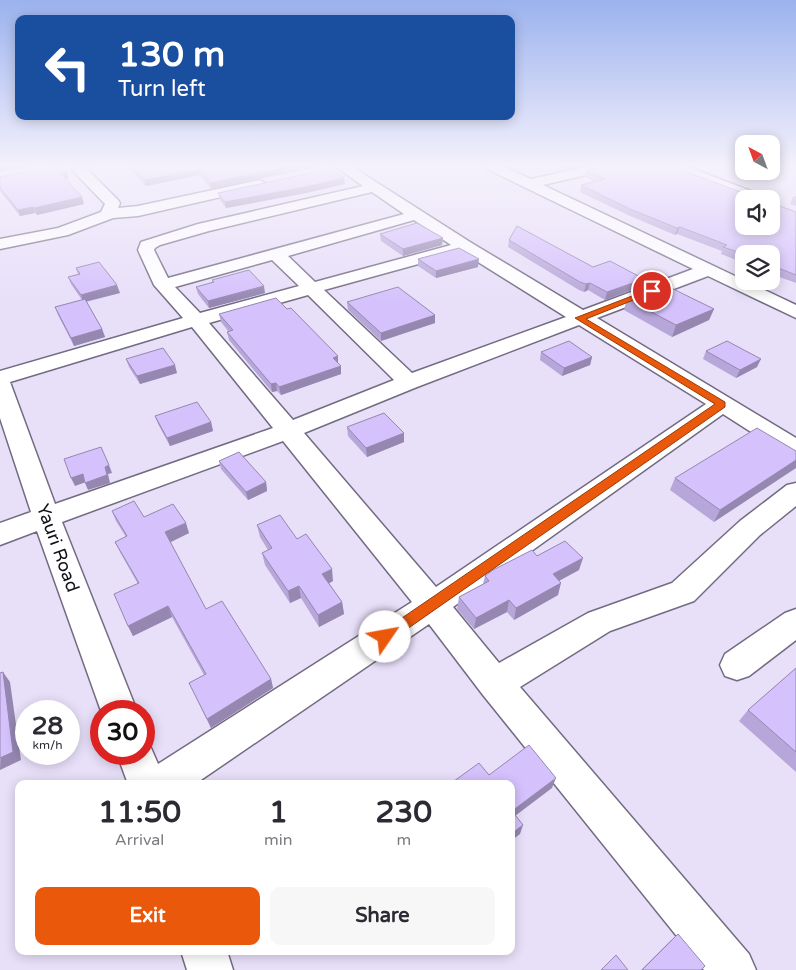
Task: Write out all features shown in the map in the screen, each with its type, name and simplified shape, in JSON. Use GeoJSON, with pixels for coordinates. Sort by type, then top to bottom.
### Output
{"type":"FeatureCollection","features":[{"type":"Feature","properties":{"kind":"street"},"geometry":{"type":"LineString","coordinates":[[0,244],[62,232],[102,218],[108,211]]}},
{"type":"Feature","properties":{"kind":"street"},"geometry":{"type":"LineString","coordinates":[[107,214],[135,211]]}},
{"type":"Feature","properties":{"kind":"street"},"geometry":{"type":"LineString","coordinates":[[271,211],[204,227],[154,242],[147,245],[146,250],[163,285],[196,320],[733,970]]}},
{"type":"Feature","properties":{"kind":"street"},"geometry":{"type":"LineString","coordinates":[[411,211],[579,318],[796,449]]}},
{"type":"Feature","properties":{"kind":"street"},"geometry":{"type":"LineString","coordinates":[[586,211],[796,312]]}},
{"type":"Feature","properties":{"kind":"street"},"geometry":{"type":"LineString","coordinates":[[163,285],[416,215]]}},
{"type":"Feature","properties":{"kind":"street"},"geometry":{"type":"LineString","coordinates":[[0,378],[196,320],[464,246]]}},
{"type":"Feature","properties":{"kind":"street"},"geometry":{"type":"LineString","coordinates":[[277,255],[409,382]]}},
{"type":"Feature","properties":{"kind":"street"},"geometry":{"type":"LineString","coordinates":[[0,534],[288,431],[409,382],[708,270]]}},
{"type":"Feature","properties":{"kind":"street","name":"Yauri Road"},"geometry":{"type":"LineString","coordinates":[[0,384],[46,518],[115,700]]}},
{"type":"Feature","properties":{"kind":"street"},"geometry":{"type":"LineString","coordinates":[[167,780],[433,605],[722,404]]}},
{"type":"Feature","properties":{"kind":"street"},"geometry":{"type":"LineString","coordinates":[[495,684],[599,622],[682,592],[750,528],[796,492]]}},
{"type":"Feature","properties":{"kind":"street"},"geometry":{"type":"LineString","coordinates":[[737,665],[796,622]]}},
{"type":"Feature","properties":{"kind":"street"},"geometry":{"type":"LineString","coordinates":[[139,765],[145,780]]}},
{"type":"Feature","properties":{"kind":"street"},"geometry":{"type":"LineString","coordinates":[[205,955],[210,970]]}},
{"type":"Feature","properties":{"kind":"building"},"geometry":{"type":"Polygon","coordinates":[[[636,211],[735,211],[735,235],[780,235],[780,211],[796,212],[796,275],[780,269],[780,245],[735,245],[735,251],[723,247],[727,245],[680,227],[677,228],[636,211]]]}},
{"type":"Feature","properties":{"kind":"building"},"geometry":{"type":"Polygon","coordinates":[[[417,223],[443,238],[403,249],[380,234],[417,223]]]}},
{"type":"Feature","properties":{"kind":"building"},"geometry":{"type":"Polygon","coordinates":[[[517,226],[593,267],[610,261],[644,279],[607,292],[590,283],[580,282],[509,240],[517,226]]]}},
{"type":"Feature","properties":{"kind":"building"},"geometry":{"type":"Polygon","coordinates":[[[459,248],[479,259],[436,271],[418,259],[459,248]]]}},
{"type":"Feature","properties":{"kind":"building"},"geometry":{"type":"Polygon","coordinates":[[[99,262],[117,285],[81,295],[68,277],[80,274],[76,268],[99,262]]]}},
{"type":"Feature","properties":{"kind":"building"},"geometry":{"type":"Polygon","coordinates":[[[249,270],[264,286],[208,301],[196,287],[214,282],[212,280],[249,270]]]}},
{"type":"Feature","properties":{"kind":"building"},"geometry":{"type":"Polygon","coordinates":[[[665,285],[714,309],[676,325],[627,299],[665,285]]]}},
{"type":"Feature","properties":{"kind":"building"},"geometry":{"type":"Polygon","coordinates":[[[398,287],[435,315],[381,333],[347,302],[398,287]]]}},
{"type":"Feature","properties":{"kind":"building"},"geometry":{"type":"Polygon","coordinates":[[[276,298],[287,309],[291,308],[338,356],[333,358],[341,366],[279,387],[276,383],[271,384],[227,332],[233,330],[219,314],[276,298]]]}},
{"type":"Feature","properties":{"kind":"building"},"geometry":{"type":"Polygon","coordinates":[[[85,299],[102,329],[71,338],[55,307],[85,299]]]}},
{"type":"Feature","properties":{"kind":"building"},"geometry":{"type":"Polygon","coordinates":[[[569,341],[592,357],[564,368],[541,352],[569,341]]]}},
{"type":"Feature","properties":{"kind":"building"},"geometry":{"type":"Polygon","coordinates":[[[727,341],[761,359],[740,370],[706,351],[727,341]]]}},
{"type":"Feature","properties":{"kind":"building"},"geometry":{"type":"Polygon","coordinates":[[[163,348],[175,365],[137,376],[126,359],[163,348]]]}},
{"type":"Feature","properties":{"kind":"building"},"geometry":{"type":"Polygon","coordinates":[[[197,402],[211,422],[167,438],[155,416],[197,402]]]}},
{"type":"Feature","properties":{"kind":"building"},"geometry":{"type":"Polygon","coordinates":[[[384,413],[404,433],[366,448],[347,427],[384,413]]]}},
{"type":"Feature","properties":{"kind":"building"},"geometry":{"type":"Polygon","coordinates":[[[757,428],[796,451],[796,460],[720,510],[675,478],[757,428]]]}},
{"type":"Feature","properties":{"kind":"building"},"geometry":{"type":"Polygon","coordinates":[[[101,447],[109,465],[105,467],[107,475],[85,483],[83,474],[71,478],[64,459],[101,447]]]}},
{"type":"Feature","properties":{"kind":"building"},"geometry":{"type":"Polygon","coordinates":[[[239,452],[266,482],[246,492],[219,461],[239,452]]]}},
{"type":"Feature","properties":{"kind":"building"},"geometry":{"type":"Polygon","coordinates":[[[134,501],[144,517],[173,504],[186,523],[165,532],[206,609],[222,601],[271,679],[207,719],[189,683],[206,674],[168,606],[128,626],[114,594],[139,583],[115,542],[127,536],[112,511],[134,501]]]}},
{"type":"Feature","properties":{"kind":"building"},"geometry":{"type":"Polygon","coordinates":[[[280,515],[297,539],[306,534],[332,569],[322,574],[342,602],[318,615],[299,586],[288,591],[262,553],[272,548],[257,525],[280,515]]]}},
{"type":"Feature","properties":{"kind":"building"},"geometry":{"type":"Polygon","coordinates":[[[565,541],[583,558],[553,574],[561,583],[516,608],[509,600],[476,618],[459,597],[489,581],[485,576],[493,570],[532,550],[537,556],[565,541]]]}},
{"type":"Feature","properties":{"kind":"building"},"geometry":{"type":"Polygon","coordinates":[[[796,668],[796,752],[748,710],[796,668]]]}},
{"type":"Feature","properties":{"kind":"building"},"geometry":{"type":"Polygon","coordinates":[[[3,672],[13,752],[0,758],[0,673],[3,672]]]}},
{"type":"Feature","properties":{"kind":"building"},"geometry":{"type":"Polygon","coordinates":[[[529,745],[556,778],[515,809],[515,780],[456,780],[479,763],[489,775],[529,745]]]}},
{"type":"Feature","properties":{"kind":"building"},"geometry":{"type":"Polygon","coordinates":[[[515,815],[523,825],[515,831],[515,815]]]}},
{"type":"Feature","properties":{"kind":"building"},"geometry":{"type":"Polygon","coordinates":[[[678,934],[705,966],[701,970],[642,970],[678,934]]]}},
{"type":"Feature","properties":{"kind":"building"},"geometry":{"type":"Polygon","coordinates":[[[616,955],[628,970],[601,970],[616,955]]]}},
{"type":"Feature","properties":{"kind":"route"},"geometry":{"type":"LineString","coordinates":[[385,637],[722,404],[579,318],[652,291]]}}]}
